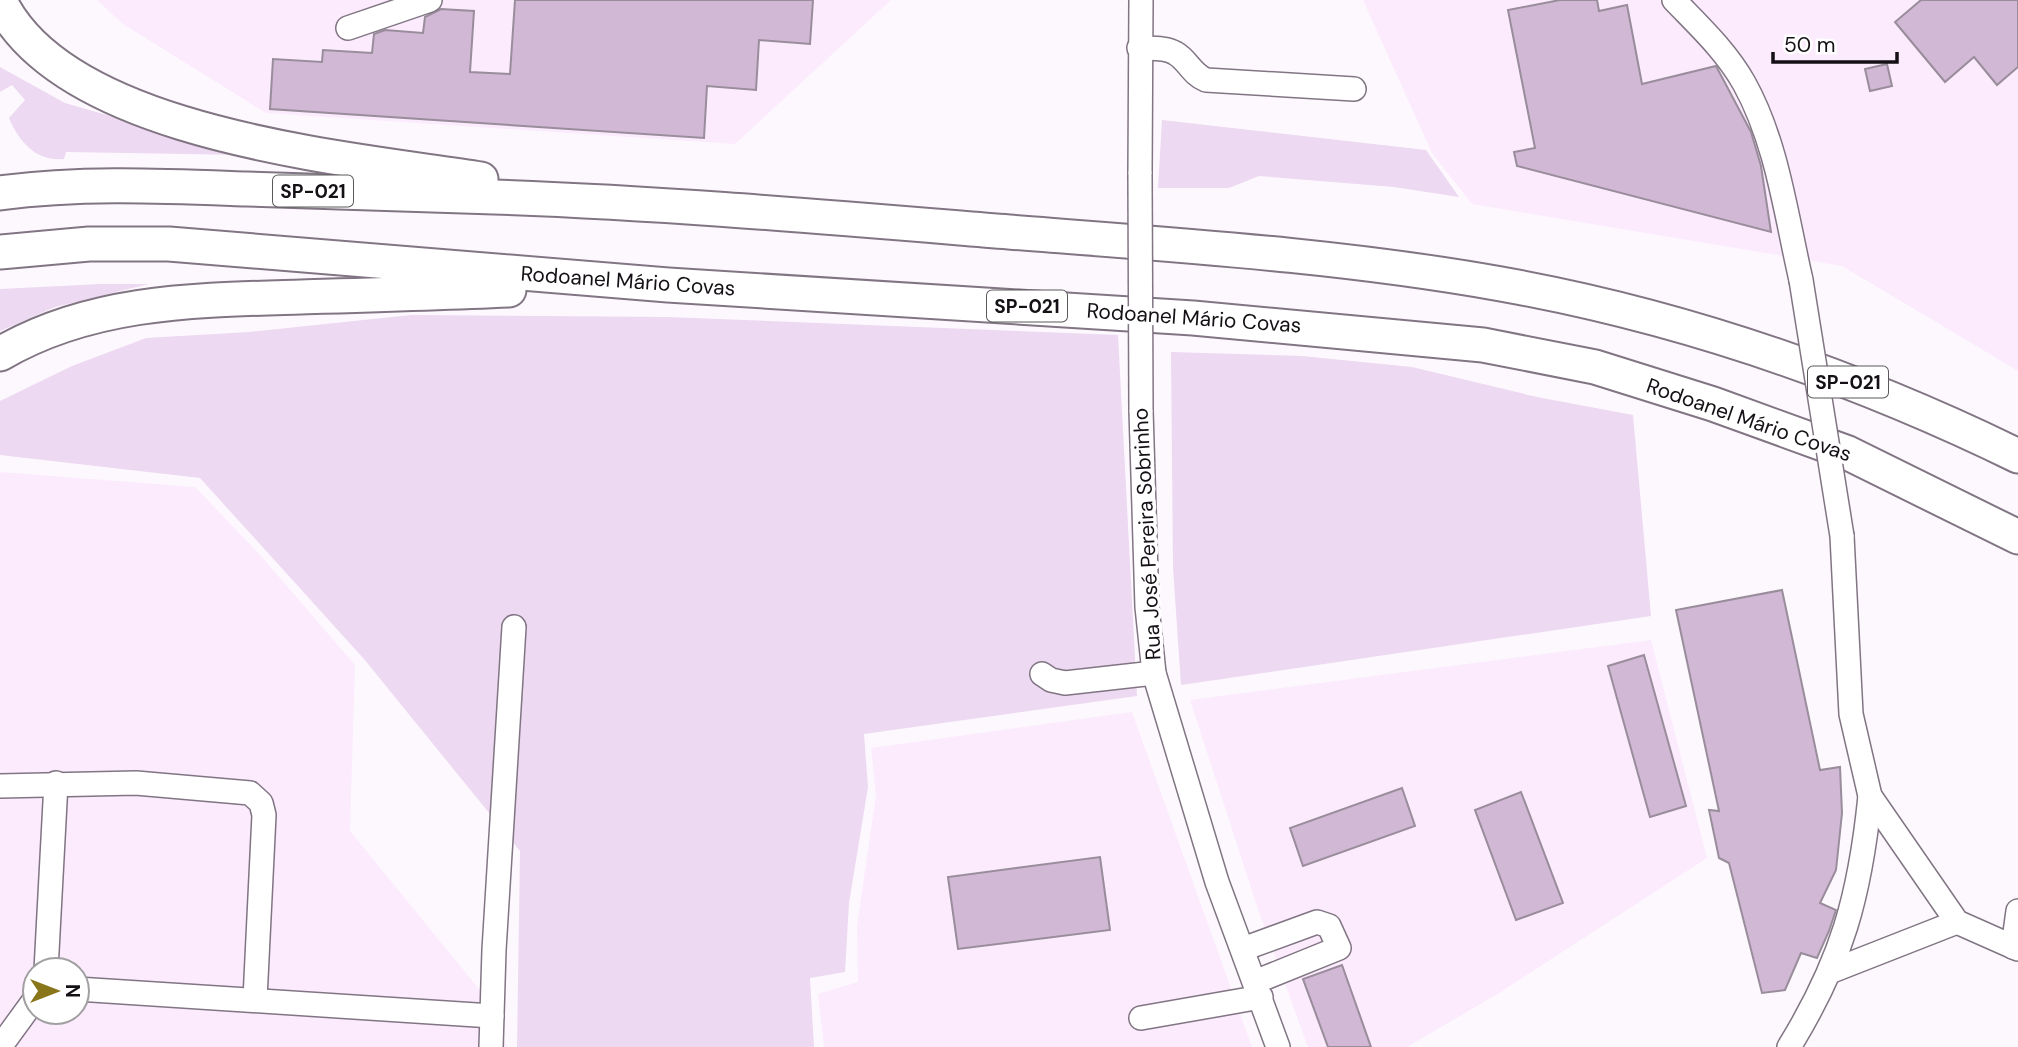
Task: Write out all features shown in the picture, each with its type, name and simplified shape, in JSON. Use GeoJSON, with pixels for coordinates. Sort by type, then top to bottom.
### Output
{"type":"FeatureCollection","features":[{"type":"Feature","properties":{"kind":"highway"},"geometry":{"type":"LineString","coordinates":[[0,1],[17,28],[52,63],[113,97],[174,121],[239,139],[627,201]]}},
{"type":"Feature","properties":{"kind":"highway","name":"SP-021"},"geometry":{"type":"LineString","coordinates":[[0,192],[119,184],[627,201],[1208,248],[1499,284],[1599,304],[1791,360],[1920,410],[2018,456]]}},
{"type":"Feature","properties":{"kind":"highway","name":"Rodoanel Mário Covas"},"geometry":{"type":"LineString","coordinates":[[0,252],[89,244],[169,244],[668,285],[1032,306],[1359,331],[1483,345],[1595,367],[1726,409],[1848,453],[2017,538]]}},
{"type":"Feature","properties":{"kind":"highway"},"geometry":{"type":"LineString","coordinates":[[0,355],[27,338],[107,312],[184,301],[668,285]]}},
{"type":"Feature","properties":{"kind":"street"},"geometry":{"type":"LineString","coordinates":[[348,28],[430,0]]}},
{"type":"Feature","properties":{"kind":"street","name":"Rua José Pereira Sobrinho"},"geometry":{"type":"LineString","coordinates":[[1141,0],[1141,410],[1147,607],[1154,673],[1188,793],[1278,1047]]}},
{"type":"Feature","properties":{"kind":"street"},"geometry":{"type":"LineString","coordinates":[[1674,0],[1708,34],[1745,84],[1773,157],[1801,280],[1842,536],[1850,714],[1870,796],[1865,849],[1854,902],[1832,971],[1789,1047]]}},
{"type":"Feature","properties":{"kind":"street"},"geometry":{"type":"LineString","coordinates":[[1139,48],[1178,54],[1194,75],[1206,80],[1354,89]]}},
{"type":"Feature","properties":{"kind":"street"},"geometry":{"type":"LineString","coordinates":[[491,1047],[514,627]]}},
{"type":"Feature","properties":{"kind":"street"},"geometry":{"type":"LineString","coordinates":[[1042,674],[1051,680],[1065,682],[1154,673]]}},
{"type":"Feature","properties":{"kind":"street"},"geometry":{"type":"LineString","coordinates":[[47,956],[56,783]]}},
{"type":"Feature","properties":{"kind":"street"},"geometry":{"type":"LineString","coordinates":[[0,786],[136,783],[234,789],[250,793],[261,803],[263,843],[255,999]]}},
{"type":"Feature","properties":{"kind":"street"},"geometry":{"type":"LineString","coordinates":[[1870,796],[1957,922],[2016,948],[2018,911]]}},
{"type":"Feature","properties":{"kind":"street"},"geometry":{"type":"LineString","coordinates":[[1141,1018],[1258,990],[1339,948],[1329,926],[1317,922],[1243,949]]}},
{"type":"Feature","properties":{"kind":"street"},"geometry":{"type":"LineString","coordinates":[[1832,971],[1957,922]]}},
{"type":"Feature","properties":{"kind":"street"},"geometry":{"type":"LineString","coordinates":[[91,990],[492,1016]]}},
{"type":"Feature","properties":{"kind":"street"},"geometry":{"type":"LineString","coordinates":[[0,1047],[21,1018]]}},
{"type":"Feature","properties":{"kind":"shaded area"},"geometry":{"type":"Polygon","coordinates":[[[97,0],[891,0],[735,144],[266,113],[123,24],[97,0]]]}},
{"type":"Feature","properties":{"kind":"shaded area"},"geometry":{"type":"Polygon","coordinates":[[[1363,0],[2018,0],[2018,371],[1842,266],[1472,204],[1432,153],[1363,0]]]}},
{"type":"Feature","properties":{"kind":"shaded area"},"geometry":{"type":"Polygon","coordinates":[[[0,67],[65,103],[245,155],[66,152],[64,159],[45,157],[30,149],[13,127],[9,118],[25,100],[12,85],[0,92],[0,67]]]}},
{"type":"Feature","properties":{"kind":"shaded area"},"geometry":{"type":"Polygon","coordinates":[[[1162,120],[1426,150],[1459,197],[1394,187],[1259,176],[1229,188],[1158,188],[1162,120]]]}},
{"type":"Feature","properties":{"kind":"shaded area"},"geometry":{"type":"Polygon","coordinates":[[[149,284],[55,307],[0,331],[0,289],[149,284]]]}},
{"type":"Feature","properties":{"kind":"shaded area"},"geometry":{"type":"Polygon","coordinates":[[[411,315],[668,317],[1118,335],[1137,696],[864,734],[868,787],[849,903],[845,972],[810,978],[814,1047],[517,1047],[520,851],[364,659],[200,478],[0,455],[0,401],[72,366],[146,338],[249,332],[411,315]]]}},
{"type":"Feature","properties":{"kind":"shaded area"},"geometry":{"type":"Polygon","coordinates":[[[1171,352],[1302,356],[1412,367],[1537,397],[1633,415],[1651,616],[1181,685],[1173,568],[1171,352]]]}},
{"type":"Feature","properties":{"kind":"shaded area"},"geometry":{"type":"Polygon","coordinates":[[[0,472],[195,487],[261,556],[355,665],[350,831],[483,994],[507,1047],[0,1047],[0,472]]]}},
{"type":"Feature","properties":{"kind":"shaded area"},"geometry":{"type":"Polygon","coordinates":[[[1651,640],[1707,858],[1499,993],[1407,1047],[1308,1047],[1258,909],[1190,700],[1651,640]]]}},
{"type":"Feature","properties":{"kind":"shaded area"},"geometry":{"type":"Polygon","coordinates":[[[1132,712],[1252,1047],[824,1047],[818,994],[858,982],[857,926],[876,795],[871,748],[1132,712]]]}},
{"type":"Feature","properties":{"kind":"building"},"geometry":{"type":"Polygon","coordinates":[[[515,0],[813,0],[810,44],[759,40],[756,90],[707,86],[704,138],[270,109],[273,59],[322,62],[323,50],[372,53],[374,34],[385,30],[423,33],[425,17],[441,9],[474,11],[470,72],[510,74],[515,0]]]}},
{"type":"Feature","properties":{"kind":"building"},"geometry":{"type":"Polygon","coordinates":[[[1560,0],[1597,0],[1599,11],[1627,5],[1642,84],[1716,66],[1751,132],[1761,166],[1771,232],[1517,166],[1514,152],[1535,148],[1508,10],[1560,0]]]}},
{"type":"Feature","properties":{"kind":"building"},"geometry":{"type":"Polygon","coordinates":[[[1921,0],[2018,0],[2018,67],[1997,85],[1974,57],[1945,82],[1895,22],[1921,0]]]}},
{"type":"Feature","properties":{"kind":"building"},"geometry":{"type":"Polygon","coordinates":[[[1887,64],[1892,86],[1870,91],[1865,69],[1887,64]]]}},
{"type":"Feature","properties":{"kind":"building"},"geometry":{"type":"Polygon","coordinates":[[[1782,590],[1820,770],[1840,767],[1842,813],[1836,870],[1820,903],[1836,910],[1817,958],[1801,953],[1785,990],[1762,993],[1729,863],[1719,858],[1709,810],[1719,811],[1676,610],[1782,590]]]}},
{"type":"Feature","properties":{"kind":"building"},"geometry":{"type":"Polygon","coordinates":[[[1644,655],[1686,806],[1650,817],[1608,666],[1644,655]]]}},
{"type":"Feature","properties":{"kind":"building"},"geometry":{"type":"Polygon","coordinates":[[[1402,788],[1415,826],[1303,866],[1290,828],[1402,788]]]}},
{"type":"Feature","properties":{"kind":"building"},"geometry":{"type":"Polygon","coordinates":[[[1521,792],[1563,903],[1516,920],[1475,810],[1521,792]]]}},
{"type":"Feature","properties":{"kind":"building"},"geometry":{"type":"Polygon","coordinates":[[[1100,857],[1110,930],[958,949],[948,877],[1100,857]]]}},
{"type":"Feature","properties":{"kind":"building"},"geometry":{"type":"Polygon","coordinates":[[[1342,965],[1371,1047],[1328,1047],[1303,979],[1342,965]]]}}]}
